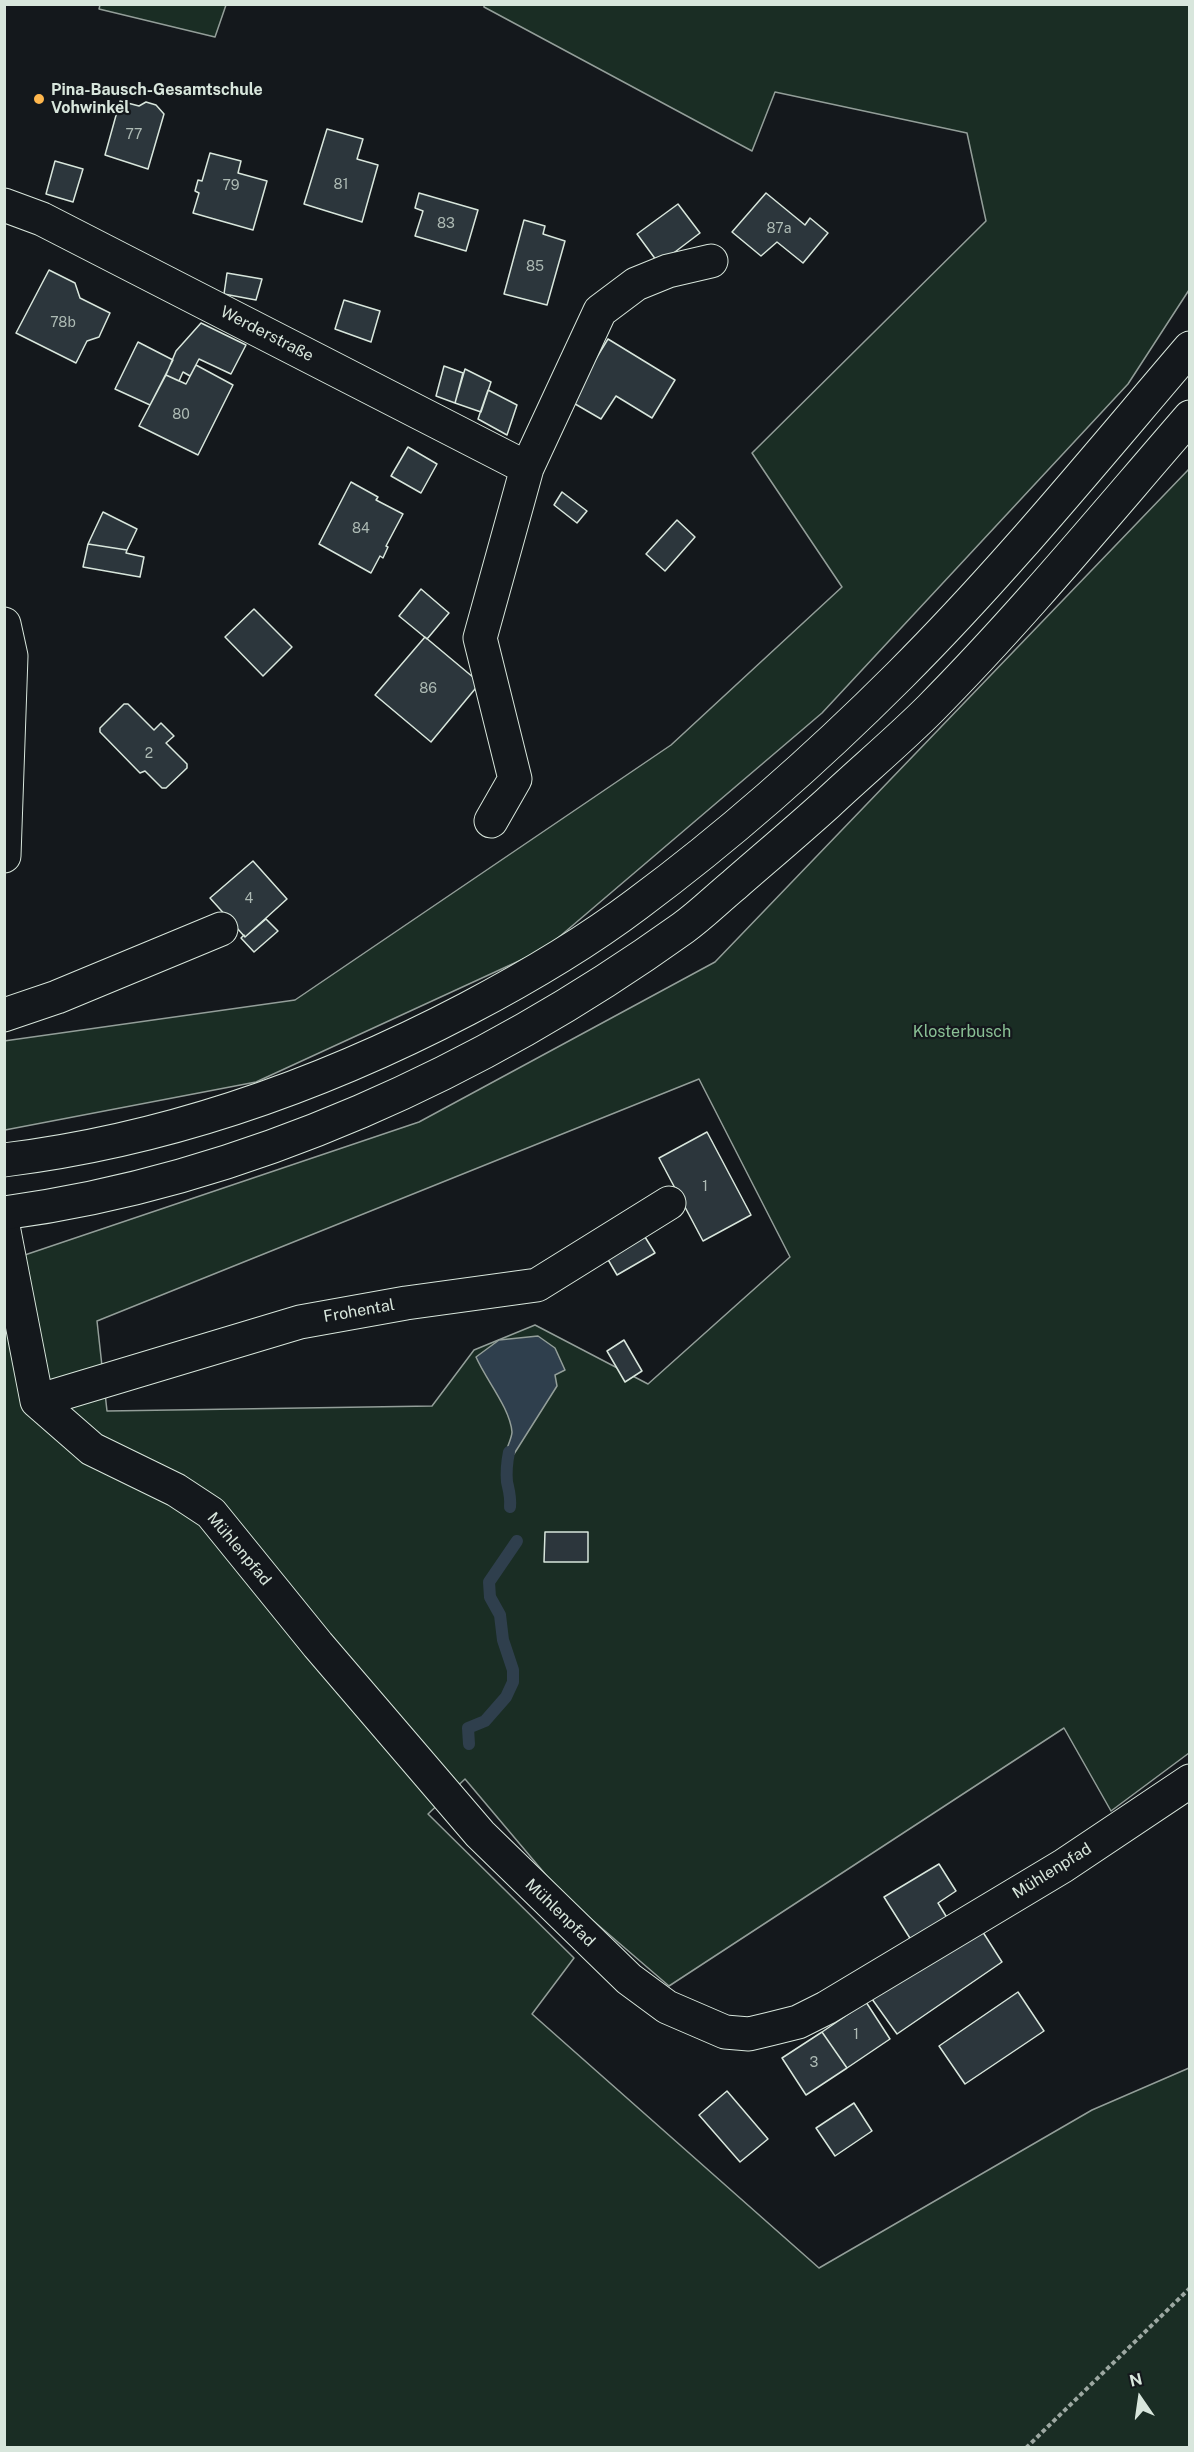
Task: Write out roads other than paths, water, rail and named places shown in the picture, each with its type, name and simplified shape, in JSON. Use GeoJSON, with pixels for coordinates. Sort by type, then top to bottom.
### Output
{"type":"FeatureCollection","features":[{"type":"Feature","properties":{"kind":"main road","name":"Werderstraße"},"geometry":{"type":"LineString","coordinates":[[4,205],[42,219],[527,468]]}},
{"type":"Feature","properties":{"kind":"main road"},"geometry":{"type":"LineString","coordinates":[[491,821],[515,779],[480,638],[527,468],[600,311],[636,284],[668,271],[711,261]]}},
{"type":"Feature","properties":{"kind":"main road"},"geometry":{"type":"LineString","coordinates":[[4,1160],[48,1155],[151,1133],[272,1097],[397,1045],[486,999],[525,978],[635,906],[748,817],[899,676],[1032,534],[1190,348]]}},
{"type":"Feature","properties":{"kind":"main road"},"geometry":{"type":"LineString","coordinates":[[4,1213],[44,1208],[158,1182],[286,1143],[424,1083],[542,1021],[685,927],[795,833],[930,709],[1058,571],[1190,417]]}},
{"type":"Feature","properties":{"kind":"main road"},"geometry":{"type":"LineString","coordinates":[[4,624],[11,656],[4,856]]}},
{"type":"Feature","properties":{"kind":"main road"},"geometry":{"type":"LineString","coordinates":[[4,1015],[57,997],[221,930]]}},
{"type":"Feature","properties":{"kind":"main road","name":"Frohental"},"geometry":{"type":"LineString","coordinates":[[37,1401],[300,1322],[406,1303],[537,1285],[669,1203]]}},
{"type":"Feature","properties":{"kind":"main road"},"geometry":{"type":"LineString","coordinates":[[4,1231],[37,1401]]}},
{"type":"Feature","properties":{"kind":"main road","name":"Mühlenpfad"},"geometry":{"type":"LineString","coordinates":[[37,1401],[92,1449],[176,1490],[211,1514],[318,1645],[480,1834],[629,1979],[667,2007],[725,2032],[749,2034],[770,2029],[798,2022],[826,2007],[1063,1866],[1190,1781]]}},
{"type":"Feature","properties":{"kind":"water"},"geometry":{"type":"Polygon","coordinates":[[[538,1336],[555,1348],[565,1370],[555,1375],[557,1386],[514,1454],[506,1451],[512,1432],[507,1413],[476,1357],[499,1340],[538,1336]]]}},
{"type":"Feature","properties":{"kind":"waterway"},"geometry":{"type":"LineString","coordinates":[[509,1452],[507,1482],[510,1507]]}},
{"type":"Feature","properties":{"kind":"waterway"},"geometry":{"type":"LineString","coordinates":[[469,1744],[468,1728],[485,1721],[506,1697],[513,1682],[513,1670],[503,1640],[500,1615],[490,1597],[489,1582],[517,1541]]}},
{"type":"Feature","properties":{"kind":"place","name":"Pina-Bausch-Gesamtschule Vohwinkel"},"geometry":{"type":"Point","coordinates":[39,99]}},
{"type":"Feature","properties":{"kind":"park label","name":"Klosterbusch"},"geometry":{"type":"Point","coordinates":[962,1032]}}]}
